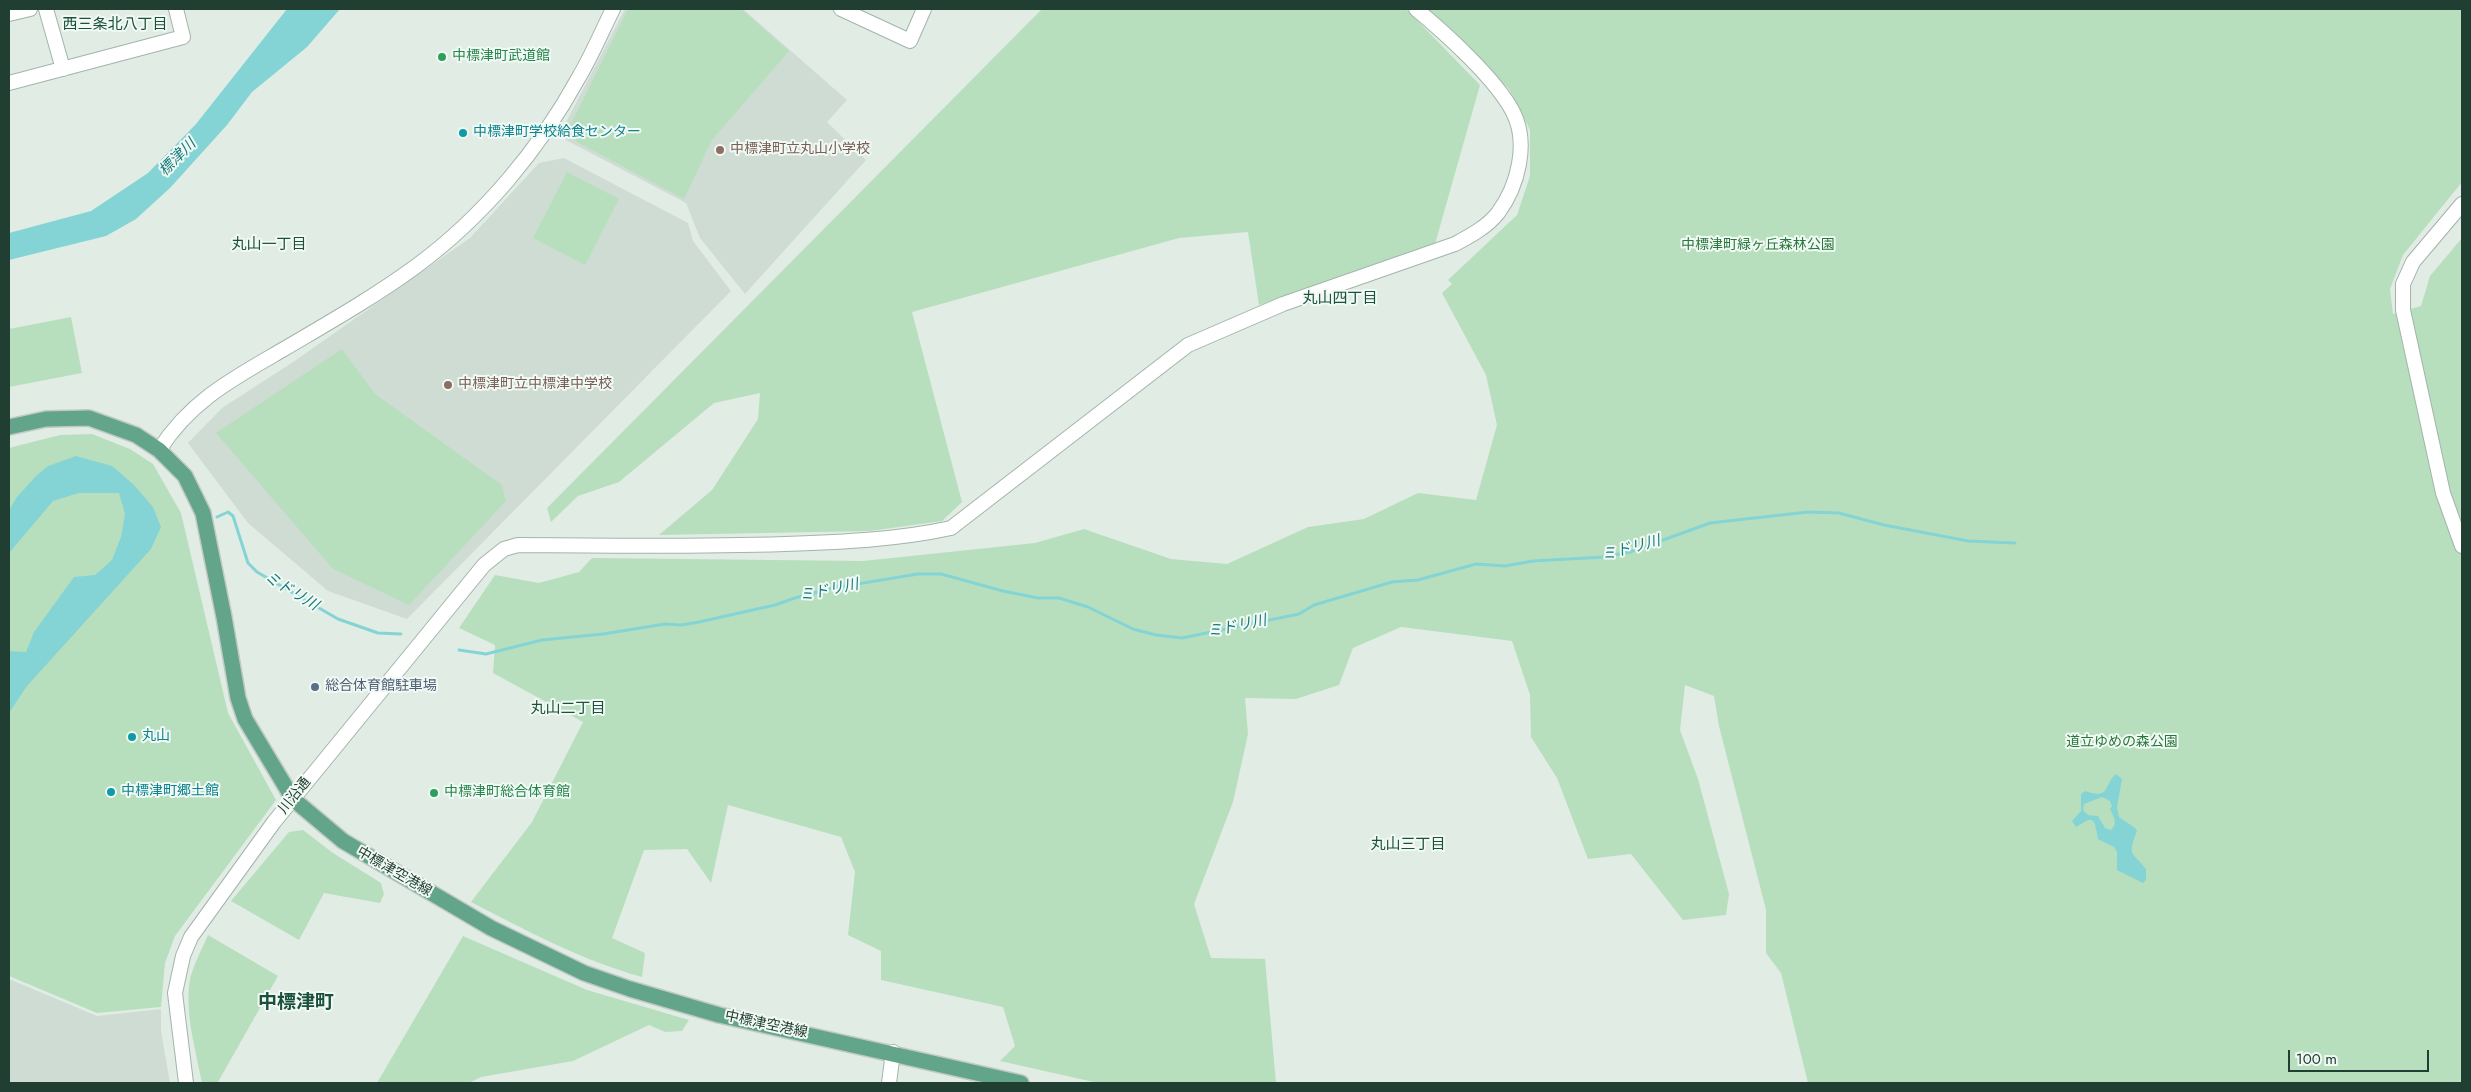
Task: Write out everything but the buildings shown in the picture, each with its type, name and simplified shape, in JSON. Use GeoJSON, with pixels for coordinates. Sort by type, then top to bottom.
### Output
{"type":"FeatureCollection","features":[{"type":"Feature","properties":{"kind":"main road","name":"中標津空港線"},"geometry":{"type":"LineString","coordinates":[[9,428],[46,419],[89,418],[136,435],[159,450],[185,476],[203,513],[238,698],[258,743],[293,799],[343,841],[377,863],[491,928],[584,973],[630,989],[719,1015],[893,1052],[1016,1083]]}},
{"type":"Feature","properties":{"kind":"street"},"geometry":{"type":"LineString","coordinates":[[9,14],[30,9]]}},
{"type":"Feature","properties":{"kind":"street"},"geometry":{"type":"LineString","coordinates":[[46,9],[63,69]]}},
{"type":"Feature","properties":{"kind":"street"},"geometry":{"type":"LineString","coordinates":[[9,83],[183,37],[176,9]]}},
{"type":"Feature","properties":{"kind":"street"},"geometry":{"type":"LineString","coordinates":[[159,450],[174,427],[201,400],[230,379],[332,320],[415,267],[466,225],[485,206],[544,134],[580,76],[613,9]]}},
{"type":"Feature","properties":{"kind":"street"},"geometry":{"type":"LineString","coordinates":[[841,9],[910,41],[924,9]]}},
{"type":"Feature","properties":{"kind":"street","name":"川沿通"},"geometry":{"type":"LineString","coordinates":[[186,1083],[175,993],[183,956],[191,937],[293,799],[484,565],[504,549],[518,545],[713,547],[862,541],[951,528],[1188,345],[1283,304],[1351,278],[1455,244],[1480,230],[1498,213],[1514,182],[1521,142],[1518,126],[1512,111],[1492,84],[1441,30],[1416,9]]}},
{"type":"Feature","properties":{"kind":"street"},"geometry":{"type":"LineString","coordinates":[[2462,204],[2413,262],[2403,284],[2403,310],[2443,493],[2462,546]]}},
{"type":"Feature","properties":{"kind":"street"},"geometry":{"type":"LineString","coordinates":[[889,1083],[893,1052]]}},
{"type":"Feature","properties":{"kind":"shaded area","name":"中標津町立丸山小学校"},"geometry":{"type":"Polygon","coordinates":[[[625,9],[743,9],[847,100],[827,122],[866,160],[745,294],[700,238],[686,203],[566,140],[563,128],[625,9]]]}},
{"type":"Feature","properties":{"kind":"shaded area","name":"中標津町立中標津中学校"},"geometry":{"type":"Polygon","coordinates":[[[564,158],[688,223],[693,241],[731,291],[407,619],[328,591],[248,523],[188,443],[222,408],[293,362],[470,238],[539,163],[564,158]]]}},
{"type":"Feature","properties":{"kind":"shaded area"},"geometry":{"type":"Polygon","coordinates":[[[9,979],[97,1016],[161,1009],[161,1031],[170,1083],[9,1083],[9,979]]]}},
{"type":"Feature","properties":{"kind":"green space"},"geometry":{"type":"Polygon","coordinates":[[[628,9],[741,9],[789,51],[712,140],[684,199],[577,142],[570,126],[628,9]]]}},
{"type":"Feature","properties":{"kind":"green space"},"geometry":{"type":"Polygon","coordinates":[[[1042,9],[1406,9],[1480,85],[1435,244],[1259,305],[1248,232],[1179,238],[912,312],[962,502],[942,521],[870,531],[659,535],[712,490],[758,419],[760,393],[714,403],[619,482],[578,496],[551,522],[547,508],[1042,9]]]}},
{"type":"Feature","properties":{"kind":"green space"},"geometry":{"type":"Polygon","coordinates":[[[1427,9],[2462,9],[2462,182],[2403,255],[2390,289],[2393,314],[2421,306],[2430,276],[2462,238],[2462,1083],[1808,1083],[1781,973],[1766,953],[1766,910],[1719,726],[1714,696],[1685,685],[1680,730],[1698,779],[1729,894],[1726,915],[1683,920],[1631,854],[1588,859],[1557,778],[1531,737],[1530,695],[1512,641],[1401,627],[1353,648],[1339,685],[1296,699],[1245,698],[1248,734],[1233,802],[1194,904],[1211,958],[1265,959],[1276,1083],[1098,1083],[1000,1061],[1015,1046],[1003,1007],[881,980],[881,951],[848,935],[855,872],[841,837],[728,805],[711,883],[687,849],[644,850],[612,938],[645,953],[642,977],[576,953],[471,902],[532,822],[583,722],[493,673],[495,645],[459,628],[495,575],[539,583],[579,572],[592,558],[863,561],[1035,543],[1084,529],[1171,559],[1227,564],[1308,527],[1364,519],[1418,493],[1476,500],[1497,425],[1486,375],[1442,293],[1452,284],[1448,280],[1517,215],[1530,176],[1530,130],[1509,89],[1427,9]]]}},
{"type":"Feature","properties":{"kind":"green space"},"geometry":{"type":"Polygon","coordinates":[[[567,172],[619,199],[585,265],[533,238],[567,172]]]}},
{"type":"Feature","properties":{"kind":"green space"},"geometry":{"type":"Polygon","coordinates":[[[71,317],[82,373],[9,387],[9,329],[71,317]]]}},
{"type":"Feature","properties":{"kind":"green space"},"geometry":{"type":"Polygon","coordinates":[[[342,349],[375,394],[502,485],[506,501],[409,605],[333,569],[216,433],[342,349]]]}},
{"type":"Feature","properties":{"kind":"green space"},"geometry":{"type":"Polygon","coordinates":[[[92,434],[130,449],[153,464],[181,513],[228,713],[276,800],[175,936],[165,963],[161,1007],[97,1013],[9,976],[9,448],[60,435],[92,434]]]}},
{"type":"Feature","properties":{"kind":"green space"},"geometry":{"type":"Polygon","coordinates":[[[303,830],[333,853],[381,883],[384,894],[380,903],[324,893],[299,940],[231,901],[289,832],[303,830]]]}},
{"type":"Feature","properties":{"kind":"green space"},"geometry":{"type":"Polygon","coordinates":[[[208,935],[278,976],[218,1082],[202,1083],[192,1035],[188,998],[192,973],[208,935]]]}},
{"type":"Feature","properties":{"kind":"green space"},"geometry":{"type":"Polygon","coordinates":[[[463,936],[587,990],[689,1020],[682,1031],[665,1032],[649,1025],[573,1061],[481,1077],[469,1083],[377,1083],[463,936]]]}},
{"type":"Feature","properties":{"kind":"water","name":"標津川"},"geometry":{"type":"Polygon","coordinates":[[[287,9],[340,9],[307,47],[252,92],[227,125],[170,188],[136,219],[106,236],[9,260],[9,233],[91,211],[148,173],[196,124],[287,9]]]}},
{"type":"Feature","properties":{"kind":"water"},"geometry":{"type":"Polygon","coordinates":[[[76,456],[112,466],[134,485],[153,507],[161,527],[151,549],[27,686],[9,713],[9,651],[26,652],[34,632],[74,577],[95,575],[112,560],[121,537],[125,514],[119,493],[79,493],[53,501],[9,553],[9,510],[17,497],[48,466],[76,456]]]}},
{"type":"Feature","properties":{"kind":"water"},"geometry":{"type":"Polygon","coordinates":[[[2116,774],[2122,779],[2117,807],[2119,817],[2137,831],[2132,845],[2132,853],[2146,869],[2146,880],[2143,883],[2117,870],[2117,852],[2114,847],[2098,839],[2095,824],[2092,820],[2088,820],[2076,827],[2072,821],[2081,811],[2081,794],[2085,791],[2099,794],[2103,792],[2116,774]],[[2102,797],[2084,804],[2083,810],[2088,815],[2098,816],[2105,828],[2111,830],[2115,823],[2110,809],[2112,806],[2110,801],[2102,797]]]}},
{"type":"Feature","properties":{"kind":"waterway","name":"ミドリ川"},"geometry":{"type":"LineString","coordinates":[[217,517],[228,512],[233,516],[248,563],[257,572],[338,619],[378,633],[401,634]]}},
{"type":"Feature","properties":{"kind":"waterway","name":"ミドリ川"},"geometry":{"type":"LineString","coordinates":[[459,650],[486,654],[542,640],[603,634],[665,624],[681,625],[775,605],[833,588],[918,574],[941,574],[1003,591],[1038,598],[1059,598],[1088,607],[1133,629],[1156,635],[1182,638],[1299,614],[1314,605],[1392,582],[1418,580],[1476,564],[1505,566],[1533,561],[1604,557],[1630,552],[1710,523],[1808,512],[1839,513],[1884,525],[1968,541],[2015,543]]}},
{"type":"Feature","properties":{"kind":"place","name":"中標津町武道館"},"geometry":{"type":"Point","coordinates":[442,57]}},
{"type":"Feature","properties":{"kind":"place","name":"中標津町学校給食センター"},"geometry":{"type":"Point","coordinates":[463,133]}},
{"type":"Feature","properties":{"kind":"place","name":"中標津町立丸山小学校"},"geometry":{"type":"Point","coordinates":[720,150]}},
{"type":"Feature","properties":{"kind":"place","name":"中標津町立中標津中学校"},"geometry":{"type":"Point","coordinates":[448,385]}},
{"type":"Feature","properties":{"kind":"place","name":"総合体育館駐車場"},"geometry":{"type":"Point","coordinates":[315,687]}},
{"type":"Feature","properties":{"kind":"place","name":"丸山"},"geometry":{"type":"Point","coordinates":[132,737]}},
{"type":"Feature","properties":{"kind":"place","name":"中標津町郷土館"},"geometry":{"type":"Point","coordinates":[111,792]}},
{"type":"Feature","properties":{"kind":"place","name":"中標津町総合体育館"},"geometry":{"type":"Point","coordinates":[434,793]}},
{"type":"Feature","properties":{"kind":"district","name":"西三条北八丁目"},"geometry":{"type":"Point","coordinates":[115,25]}},
{"type":"Feature","properties":{"kind":"district","name":"丸山一丁目"},"geometry":{"type":"Point","coordinates":[269,245]}},
{"type":"Feature","properties":{"kind":"district","name":"丸山四丁目"},"geometry":{"type":"Point","coordinates":[1340,299]}},
{"type":"Feature","properties":{"kind":"district","name":"丸山二丁目"},"geometry":{"type":"Point","coordinates":[568,709]}},
{"type":"Feature","properties":{"kind":"district","name":"丸山三丁目"},"geometry":{"type":"Point","coordinates":[1408,845]}},
{"type":"Feature","properties":{"kind":"district","name":"中標津町"},"geometry":{"type":"Point","coordinates":[296,1003]}},
{"type":"Feature","properties":{"kind":"park label","name":"中標津町緑ヶ丘森林公園"},"geometry":{"type":"Point","coordinates":[1758,246]}},
{"type":"Feature","properties":{"kind":"park label","name":"道立ゆめの森公園"},"geometry":{"type":"Point","coordinates":[2122,743]}}]}
